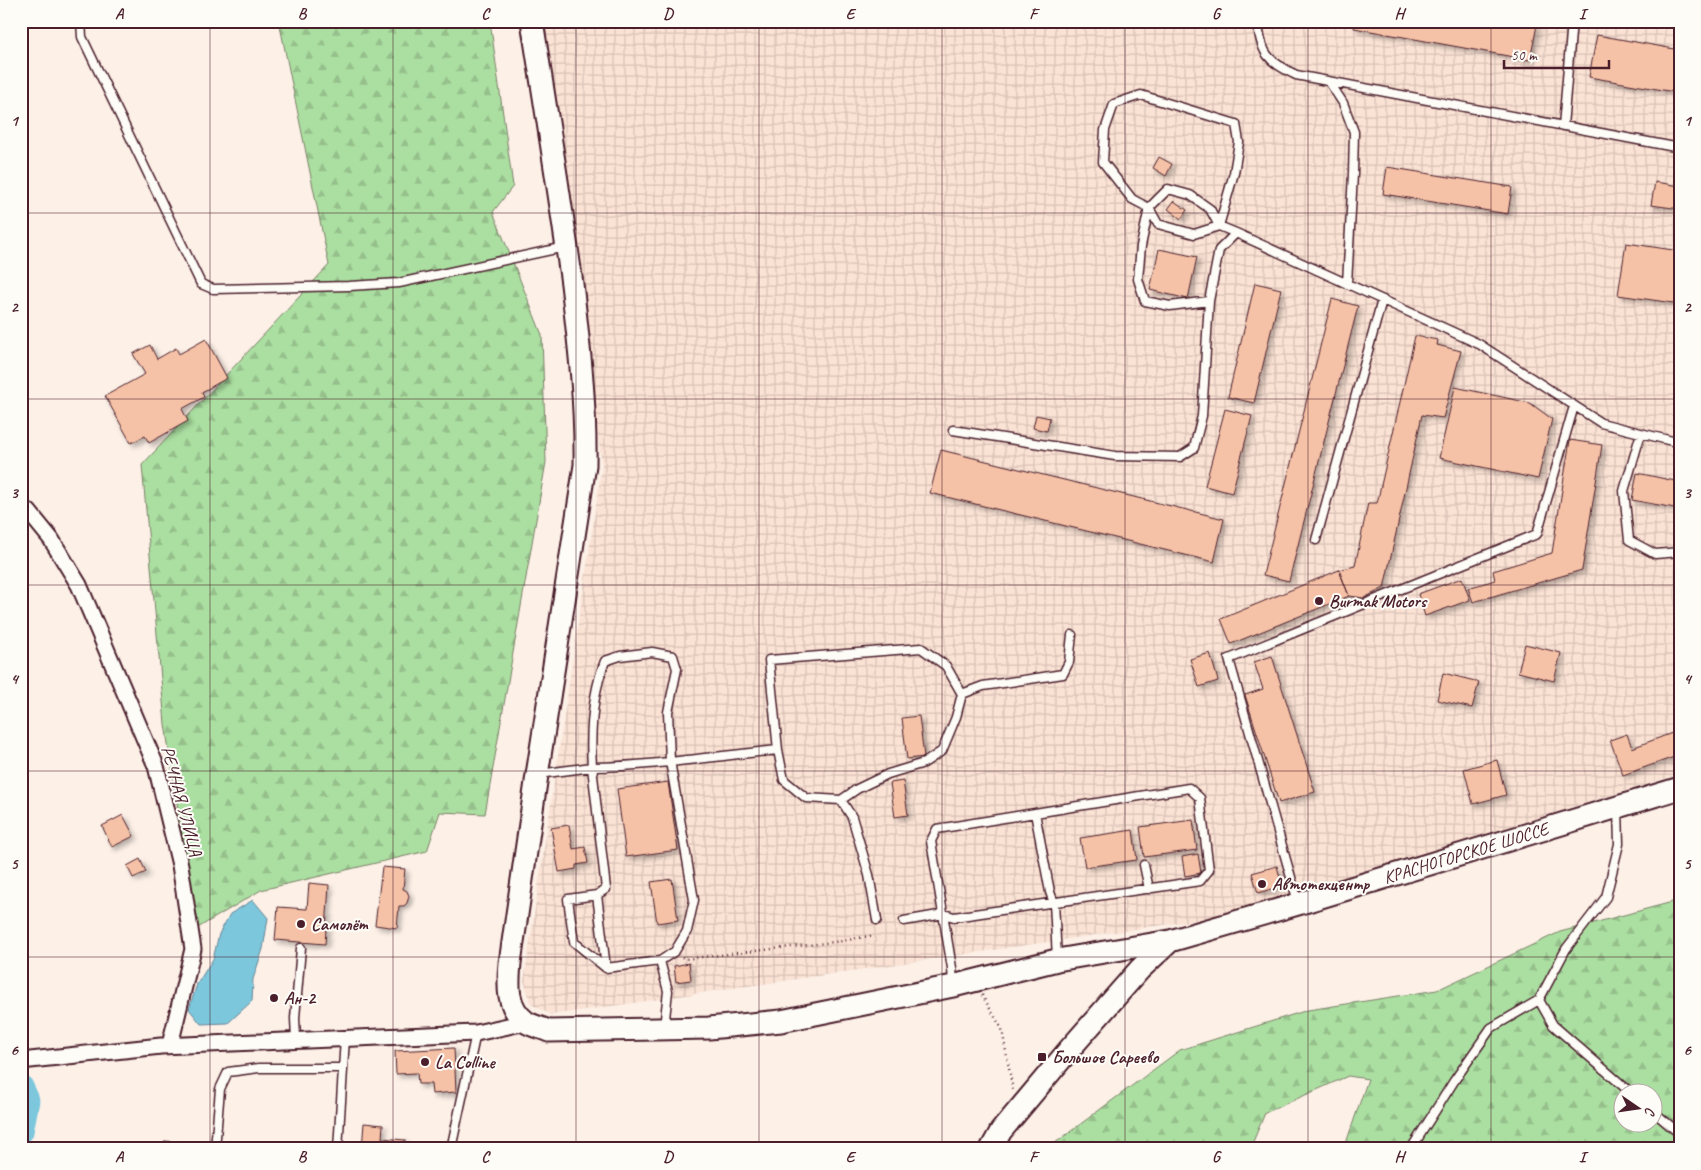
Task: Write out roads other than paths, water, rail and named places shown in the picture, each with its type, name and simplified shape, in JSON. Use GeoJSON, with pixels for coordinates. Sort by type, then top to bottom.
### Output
{"type":"FeatureCollection","features":[{"type":"Feature","properties":{"kind":"street"},"geometry":{"type":"LineString","coordinates":[[532,21],[567,246],[582,368],[586,425],[586,464],[537,775],[507,988],[513,1007],[526,1022],[549,1031],[664,1030],[781,1022],[963,984],[1057,960],[1170,941]]}},
{"type":"Feature","properties":{"kind":"street","name":"РЕЧНАЯ УЛИЦА"},"geometry":{"type":"LineString","coordinates":[[21,508],[29,512],[51,538],[79,585],[156,766],[180,865],[193,949],[170,1045]]}},
{"type":"Feature","properties":{"kind":"street","name":"КРАСНОГОРСКОЕ ШОССЕ"},"geometry":{"type":"LineString","coordinates":[[991,1149],[1001,1131],[1140,969],[1170,941],[1680,788]]}},
{"type":"Feature","properties":{"kind":"street"},"geometry":{"type":"LineString","coordinates":[[21,1061],[170,1045],[476,1033],[526,1022]]}},
{"type":"Feature","properties":{"kind":"lane"},"geometry":{"type":"LineString","coordinates":[[80,21],[82,37],[201,284],[213,289],[400,283],[567,246]]}},
{"type":"Feature","properties":{"kind":"lane"},"geometry":{"type":"LineString","coordinates":[[1257,21],[1262,48],[1276,65],[1296,75],[1330,83],[1680,148]]}},
{"type":"Feature","properties":{"kind":"lane"},"geometry":{"type":"LineString","coordinates":[[1563,126],[1572,21]]}},
{"type":"Feature","properties":{"kind":"lane"},"geometry":{"type":"LineString","coordinates":[[1330,83],[1342,103],[1354,132],[1354,174],[1347,284]]}},
{"type":"Feature","properties":{"kind":"lane"},"geometry":{"type":"LineString","coordinates":[[1141,95],[1236,124],[1239,142],[1234,174],[1219,226],[1194,234],[1158,224],[1150,208],[1132,199],[1104,162],[1105,130],[1114,104],[1141,95]]}},
{"type":"Feature","properties":{"kind":"lane"},"geometry":{"type":"LineString","coordinates":[[1209,301],[1170,306],[1145,301],[1138,279],[1141,246],[1150,208],[1168,189],[1190,194],[1210,209],[1219,226],[1479,344],[1601,423],[1680,443]]}},
{"type":"Feature","properties":{"kind":"lane"},"geometry":{"type":"LineString","coordinates":[[953,430],[1114,456],[1180,458],[1194,448],[1202,416],[1209,301],[1219,250],[1236,233]]}},
{"type":"Feature","properties":{"kind":"lane"},"geometry":{"type":"LineString","coordinates":[[1316,540],[1382,300]]}},
{"type":"Feature","properties":{"kind":"lane"},"geometry":{"type":"LineString","coordinates":[[1298,904],[1229,659],[1537,534],[1574,406]]}},
{"type":"Feature","properties":{"kind":"lane"},"geometry":{"type":"LineString","coordinates":[[1641,433],[1624,491],[1629,540],[1655,554],[1680,552]]}},
{"type":"Feature","properties":{"kind":"lane"},"geometry":{"type":"LineString","coordinates":[[962,694],[983,686],[1062,674],[1069,662],[1072,635]]}},
{"type":"Feature","properties":{"kind":"lane"},"geometry":{"type":"LineString","coordinates":[[921,648],[946,666],[962,694],[956,717],[942,751],[924,763],[888,774],[857,789],[841,800],[806,798],[784,780],[778,750],[769,660],[921,648]]}},
{"type":"Feature","properties":{"kind":"lane"},"geometry":{"type":"LineString","coordinates":[[652,652],[673,656],[677,669],[668,712],[670,761],[694,900],[687,931],[675,951],[660,961],[606,968],[574,942],[568,899],[597,895],[606,889],[592,767],[592,732],[598,680],[605,661],[620,656],[652,652]]}},
{"type":"Feature","properties":{"kind":"lane"},"geometry":{"type":"LineString","coordinates":[[537,775],[592,767],[616,767],[778,750]]}},
{"type":"Feature","properties":{"kind":"lane"},"geometry":{"type":"LineString","coordinates":[[904,921],[944,914],[954,917],[1200,881],[1209,870],[1200,798],[1189,788],[937,829],[931,841],[944,914],[952,968],[963,984]]}},
{"type":"Feature","properties":{"kind":"lane"},"geometry":{"type":"LineString","coordinates":[[841,800],[852,817],[869,875],[877,920]]}},
{"type":"Feature","properties":{"kind":"lane"},"geometry":{"type":"LineString","coordinates":[[1411,1149],[1454,1081],[1491,1028],[1539,1000],[1566,949],[1606,897],[1619,844],[1618,806]]}},
{"type":"Feature","properties":{"kind":"lane"},"geometry":{"type":"LineString","coordinates":[[1035,813],[1050,892],[1054,903],[1057,960]]}},
{"type":"Feature","properties":{"kind":"lane"},"geometry":{"type":"LineString","coordinates":[[1144,865],[1149,889]]}},
{"type":"Feature","properties":{"kind":"lane"},"geometry":{"type":"LineString","coordinates":[[597,895],[606,968]]}},
{"type":"Feature","properties":{"kind":"lane"},"geometry":{"type":"LineString","coordinates":[[296,1040],[301,948]]}},
{"type":"Feature","properties":{"kind":"lane"},"geometry":{"type":"LineString","coordinates":[[660,961],[668,990],[664,1030]]}},
{"type":"Feature","properties":{"kind":"lane"},"geometry":{"type":"LineString","coordinates":[[1539,1000],[1553,1025],[1619,1082]]}},
{"type":"Feature","properties":{"kind":"lane"},"geometry":{"type":"LineString","coordinates":[[451,1149],[476,1033]]}},
{"type":"Feature","properties":{"kind":"lane"},"geometry":{"type":"LineString","coordinates":[[338,1149],[345,1038]]}},
{"type":"Feature","properties":{"kind":"lane"},"geometry":{"type":"LineString","coordinates":[[215,1149],[220,1089],[228,1072],[259,1068],[343,1068]]}},
{"type":"Feature","properties":{"kind":"lane"},"geometry":{"type":"LineString","coordinates":[[1664,1120],[1680,1134]]}},
{"type":"Feature","properties":{"kind":"water"},"geometry":{"type":"Polygon","coordinates":[[[253,900],[268,918],[263,949],[253,979],[252,1001],[228,1023],[201,1024],[189,1009],[197,984],[213,959],[219,934],[230,914],[253,900]]]}},
{"type":"Feature","properties":{"kind":"waterway"},"geometry":{"type":"LineString","coordinates":[[21,1087],[27,1100],[21,1131]]}},
{"type":"Feature","properties":{"kind":"place","name":"Burmak Motors"},"geometry":{"type":"Point","coordinates":[1319,601]}},
{"type":"Feature","properties":{"kind":"place","name":"Автотехцентр"},"geometry":{"type":"Point","coordinates":[1262,884]}},
{"type":"Feature","properties":{"kind":"place","name":"Самолёт"},"geometry":{"type":"Point","coordinates":[301,924]}},
{"type":"Feature","properties":{"kind":"place","name":"Ан-2"},"geometry":{"type":"Point","coordinates":[274,998]}},
{"type":"Feature","properties":{"kind":"place","name":"Большое Сареево"},"geometry":{"type":"Point","coordinates":[1042,1057]}},
{"type":"Feature","properties":{"kind":"place","name":"La Colline"},"geometry":{"type":"Point","coordinates":[425,1062]}}]}
